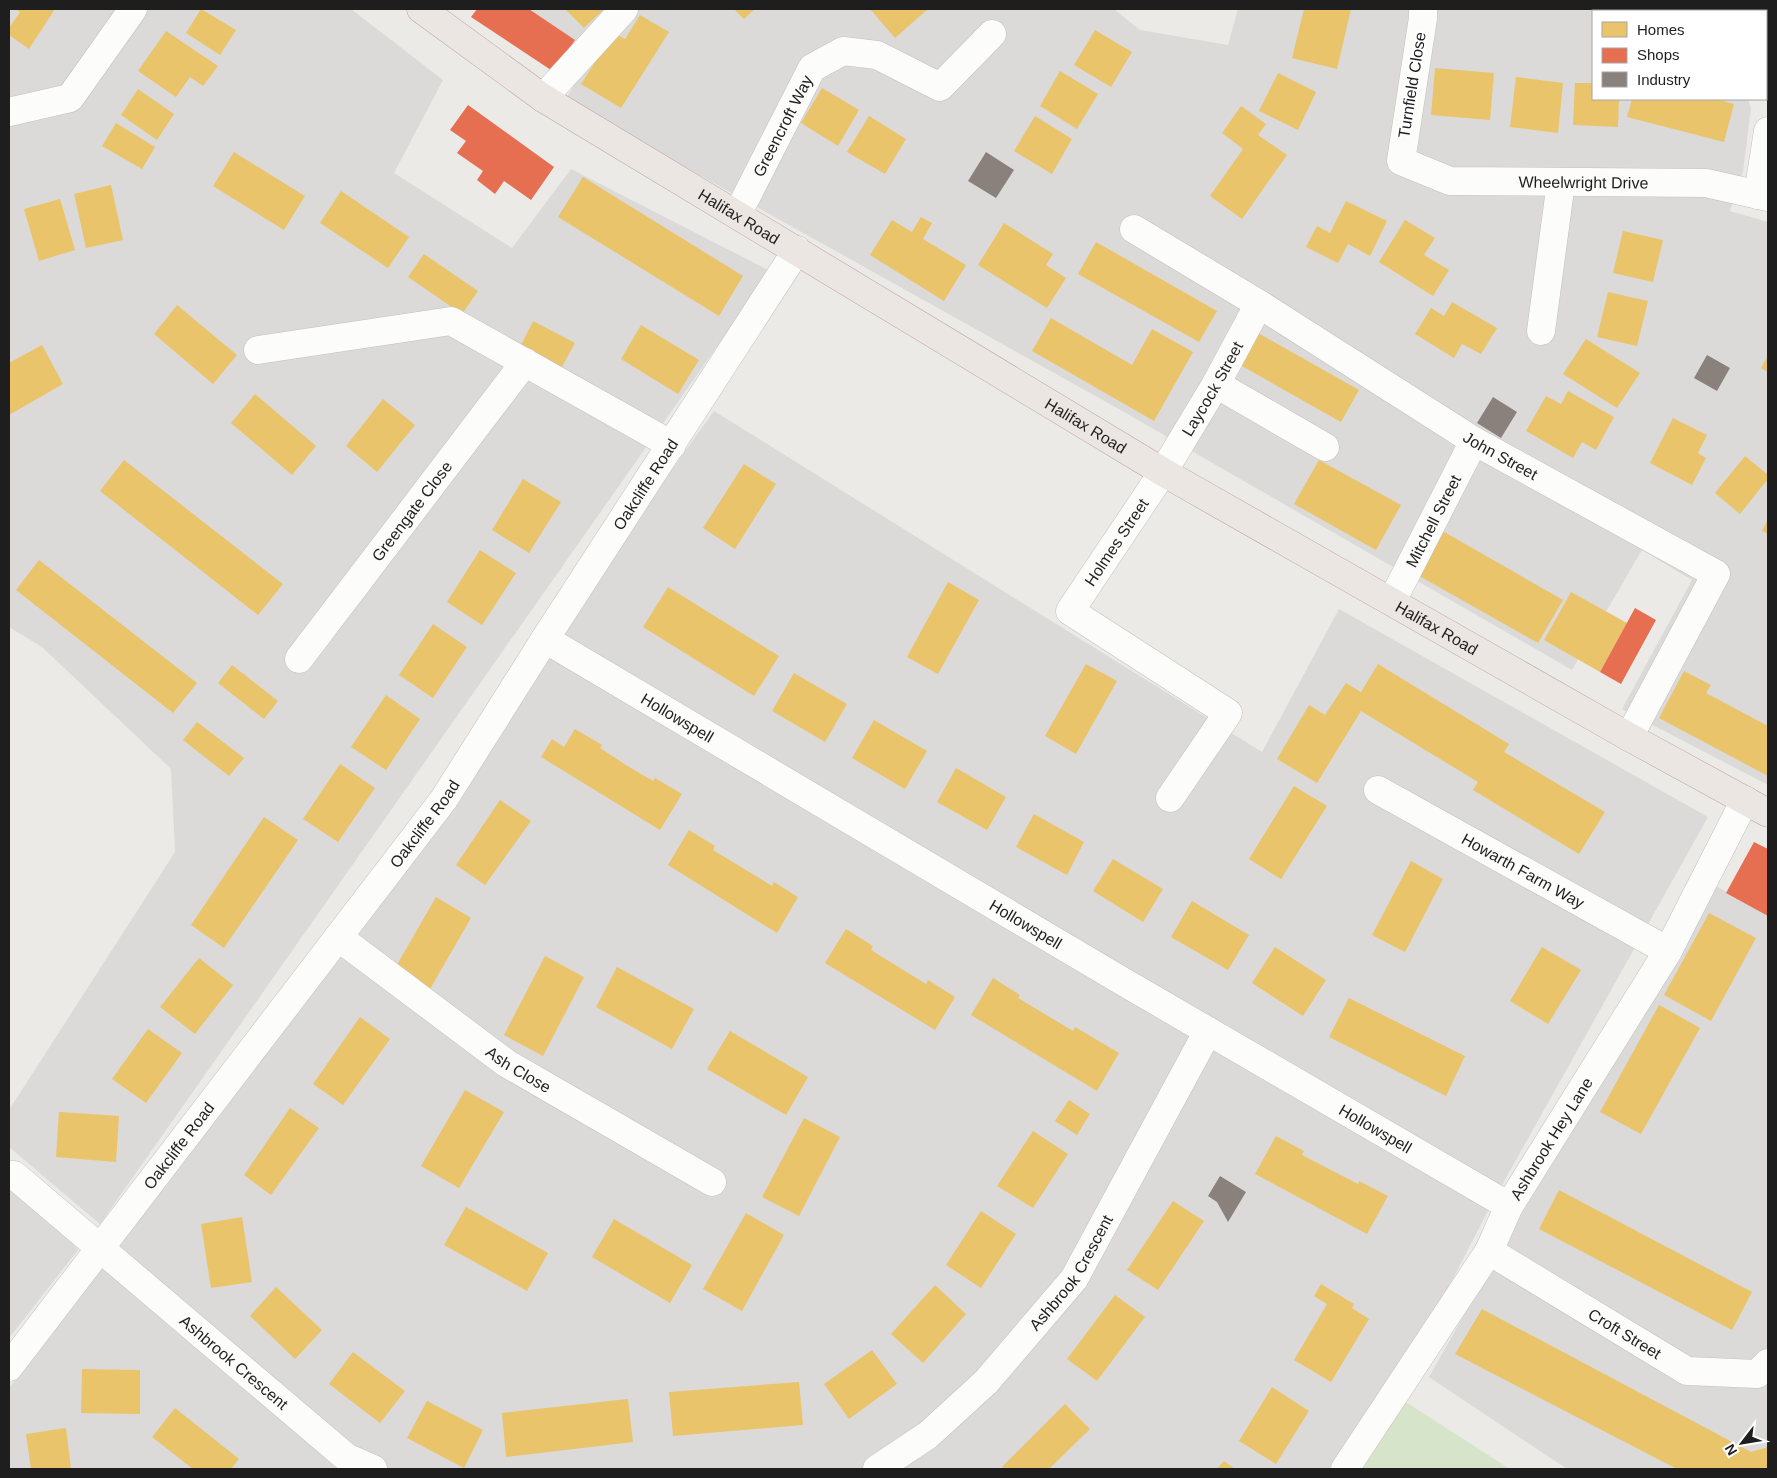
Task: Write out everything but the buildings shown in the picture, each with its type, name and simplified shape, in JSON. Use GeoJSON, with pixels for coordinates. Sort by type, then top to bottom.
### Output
{"type":"FeatureCollection","features":[{"type":"Feature","properties":{"kind":"highway","name":"Halifax Road"},"geometry":{"type":"LineString","coordinates":[[421,9],[544,98],[1163,472],[1629,737],[1757,806]]}},
{"type":"Feature","properties":{"kind":"street"},"geometry":{"type":"LineString","coordinates":[[9,112],[70,98],[133,9]]}},
{"type":"Feature","properties":{"kind":"street"},"geometry":{"type":"LineString","coordinates":[[544,98],[624,9]]}},
{"type":"Feature","properties":{"kind":"street","name":"Turnfield Close"},"geometry":{"type":"LineString","coordinates":[[1401,161],[1423,9]]}},
{"type":"Feature","properties":{"kind":"street","name":"Greencroft Way"},"geometry":{"type":"LineString","coordinates":[[738,214],[812,68],[843,51],[877,55],[940,87],[992,34]]}},
{"type":"Feature","properties":{"kind":"street"},"geometry":{"type":"LineString","coordinates":[[1763,196],[1768,130]]}},
{"type":"Feature","properties":{"kind":"street","name":"Wheelwright Drive"},"geometry":{"type":"LineString","coordinates":[[1401,161],[1450,182],[1706,182],[1763,196]]}},
{"type":"Feature","properties":{"kind":"street"},"geometry":{"type":"LineString","coordinates":[[1541,331],[1561,182]]}},
{"type":"Feature","properties":{"kind":"street","name":"John Street"},"geometry":{"type":"LineString","coordinates":[[1134,229],[1259,304],[1474,441],[1716,574],[1629,737]]}},
{"type":"Feature","properties":{"kind":"street","name":"Oakcliffe Road"},"geometry":{"type":"LineString","coordinates":[[9,1367],[444,799],[545,639],[797,250]]}},
{"type":"Feature","properties":{"kind":"street","name":"Laycock Street"},"geometry":{"type":"LineString","coordinates":[[1163,472],[1216,384],[1259,304]]}},
{"type":"Feature","properties":{"kind":"street"},"geometry":{"type":"LineString","coordinates":[[258,350],[451,321],[672,444]]}},
{"type":"Feature","properties":{"kind":"street","name":"Greengate Close"},"geometry":{"type":"LineString","coordinates":[[299,659],[525,362]]}},
{"type":"Feature","properties":{"kind":"street"},"geometry":{"type":"LineString","coordinates":[[1216,384],[1325,447]]}},
{"type":"Feature","properties":{"kind":"street","name":"Mitchell Street"},"geometry":{"type":"LineString","coordinates":[[1392,601],[1474,441]]}},
{"type":"Feature","properties":{"kind":"street","name":"Holmes Street"},"geometry":{"type":"LineString","coordinates":[[1163,472],[1070,611],[1228,713],[1170,798]]}},
{"type":"Feature","properties":{"kind":"street","name":"Hollowspell"},"geometry":{"type":"LineString","coordinates":[[545,639],[1208,1031],[1509,1206]]}},
{"type":"Feature","properties":{"kind":"street","name":"Howarth Farm Way"},"geometry":{"type":"LineString","coordinates":[[1378,790],[1668,951]]}},
{"type":"Feature","properties":{"kind":"street","name":"Ashbrook Hey Lane"},"geometry":{"type":"LineString","coordinates":[[1345,1469],[1489,1251],[1509,1206],[1757,806]]}},
{"type":"Feature","properties":{"kind":"street","name":"Ash Close"},"geometry":{"type":"LineString","coordinates":[[338,937],[506,1063],[712,1182]]}},
{"type":"Feature","properties":{"kind":"street","name":"Ashbrook Crescent"},"geometry":{"type":"LineString","coordinates":[[877,1469],[928,1435],[986,1382],[1074,1279],[1208,1031]]}},
{"type":"Feature","properties":{"kind":"street","name":"Ashbrook Crescent"},"geometry":{"type":"LineString","coordinates":[[9,1174],[14,1175],[346,1457],[373,1469]]}},
{"type":"Feature","properties":{"kind":"street","name":"Croft Street"},"geometry":{"type":"LineString","coordinates":[[1489,1251],[1686,1371],[1757,1374],[1768,1363]]}},
{"type":"Feature","properties":{"kind":"shaded area"},"geometry":{"type":"Polygon","coordinates":[[[9,9],[351,9],[443,80],[394,173],[512,248],[571,169],[770,271],[100,1224],[9,1147],[9,1110],[175,852],[171,769],[42,647],[9,627],[9,9]]]}},
{"type":"Feature","properties":{"kind":"shaded area"},"geometry":{"type":"Polygon","coordinates":[[[530,9],[612,9],[580,44],[530,9]]]}},
{"type":"Feature","properties":{"kind":"shaded area"},"geometry":{"type":"Polygon","coordinates":[[[627,9],[1114,9],[1140,30],[1228,45],[1238,9],[1726,9],[1592,10],[1592,100],[1748,100],[1751,108],[1743,172],[1730,211],[1768,222],[1768,785],[1622,709],[1692,580],[1642,550],[1572,670],[1117,408],[565,100],[607,31],[627,9]]]}},
{"type":"Feature","properties":{"kind":"shaded area"},"geometry":{"type":"Polygon","coordinates":[[[714,411],[1262,752],[1339,609],[1708,817],[1493,1201],[1447,1290],[1329,1469],[9,1469],[9,1388],[714,411]]]}},
{"type":"Feature","properties":{"kind":"shaded area"},"geometry":{"type":"Polygon","coordinates":[[[1709,882],[1768,915],[1768,1469],[1567,1469],[1429,1377],[1709,882]]]}},
{"type":"Feature","properties":{"kind":"shaded area"},"geometry":{"type":"Polygon","coordinates":[[[9,1165],[78,1250],[9,1338],[9,1165]]]}},
{"type":"Feature","properties":{"kind":"green space"},"geometry":{"type":"Polygon","coordinates":[[[1401,1399],[1510,1469],[1354,1469],[1401,1399]]]}}]}
